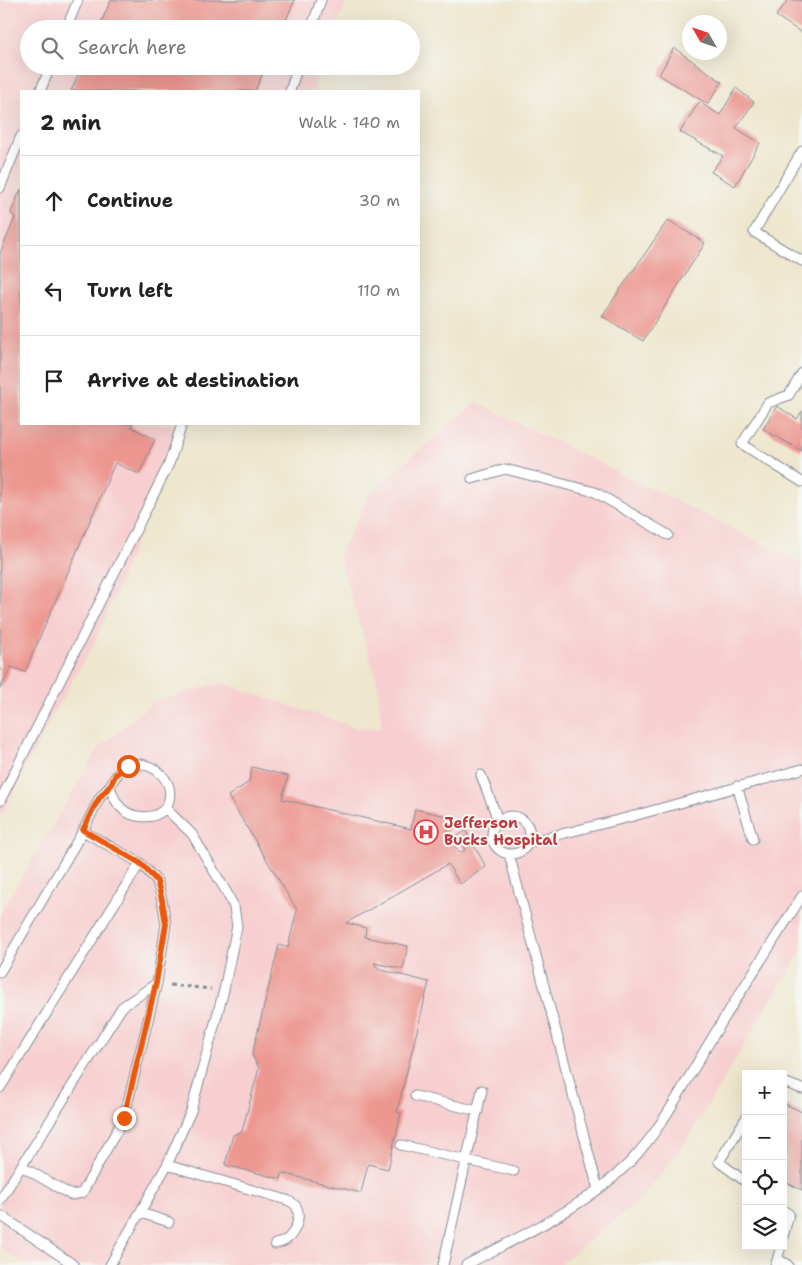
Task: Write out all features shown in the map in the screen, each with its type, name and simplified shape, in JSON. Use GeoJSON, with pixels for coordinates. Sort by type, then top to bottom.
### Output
{"type":"FeatureCollection","features":[{"type":"Feature","properties":{"kind":"lane"},"geometry":{"type":"LineString","coordinates":[[70,20],[78,0]]}},
{"type":"Feature","properties":{"kind":"lane"},"geometry":{"type":"LineString","coordinates":[[314,20],[321,0]]}},
{"type":"Feature","properties":{"kind":"lane"},"geometry":{"type":"LineString","coordinates":[[40,90],[47,75]]}},
{"type":"Feature","properties":{"kind":"lane"},"geometry":{"type":"LineString","coordinates":[[290,90],[295,75]]}},
{"type":"Feature","properties":{"kind":"lane"},"geometry":{"type":"LineString","coordinates":[[0,188],[20,138]]}},
{"type":"Feature","properties":{"kind":"lane"},"geometry":{"type":"LineString","coordinates":[[802,151],[754,232],[802,262]]}},
{"type":"Feature","properties":{"kind":"lane"},"geometry":{"type":"LineString","coordinates":[[802,373],[789,395],[768,403],[742,444],[802,482]]}},
{"type":"Feature","properties":{"kind":"lane"},"geometry":{"type":"LineString","coordinates":[[0,802],[169,464],[182,425]]}},
{"type":"Feature","properties":{"kind":"lane"},"geometry":{"type":"LineString","coordinates":[[472,479],[505,469],[596,492],[668,535]]}},
{"type":"Feature","properties":{"kind":"lane"},"geometry":{"type":"LineString","coordinates":[[0,972],[83,830],[96,804],[110,786],[116,774],[122,768],[135,763],[146,764],[159,771],[169,784],[170,797],[165,808],[154,816],[132,815],[123,810],[116,802],[110,786]]}},
{"type":"Feature","properties":{"kind":"lane"},"geometry":{"type":"LineString","coordinates":[[529,842],[630,817],[802,769]]}},
{"type":"Feature","properties":{"kind":"lane"},"geometry":{"type":"LineString","coordinates":[[480,775],[498,820]]}},
{"type":"Feature","properties":{"kind":"lane"},"geometry":{"type":"LineString","coordinates":[[738,786],[753,839]]}},
{"type":"Feature","properties":{"kind":"lane"},"geometry":{"type":"LineString","coordinates":[[110,1265],[167,1165],[190,1111],[224,990],[237,926],[234,907],[192,834],[165,808]]}},
{"type":"Feature","properties":{"kind":"lane"},"geometry":{"type":"LineString","coordinates":[[508,815],[520,817],[528,826],[530,832],[529,842],[524,851],[509,854],[497,848],[493,841],[492,830],[498,820],[508,815]]}},
{"type":"Feature","properties":{"kind":"lane"},"geometry":{"type":"LineString","coordinates":[[22,1166],[71,1195],[82,1192],[124,1118],[156,983],[166,924],[157,881],[140,863],[83,830]]}},
{"type":"Feature","properties":{"kind":"lane"},"geometry":{"type":"LineString","coordinates":[[509,854],[598,1189]]}},
{"type":"Feature","properties":{"kind":"lane"},"geometry":{"type":"LineString","coordinates":[[0,1088],[140,863]]}},
{"type":"Feature","properties":{"kind":"lane"},"geometry":{"type":"LineString","coordinates":[[466,1265],[582,1201],[629,1163],[657,1128],[802,896]]}},
{"type":"Feature","properties":{"kind":"lane"},"geometry":{"type":"LineString","coordinates":[[0,1200],[122,1007],[156,983]]}},
{"type":"Feature","properties":{"kind":"lane"},"geometry":{"type":"LineString","coordinates":[[787,1083],[802,1089]]}},
{"type":"Feature","properties":{"kind":"lane"},"geometry":{"type":"LineString","coordinates":[[443,1265],[482,1090]]}},
{"type":"Feature","properties":{"kind":"lane"},"geometry":{"type":"LineString","coordinates":[[416,1096],[478,1111]]}},
{"type":"Feature","properties":{"kind":"lane"},"geometry":{"type":"LineString","coordinates":[[742,1125],[719,1162],[742,1179]]}},
{"type":"Feature","properties":{"kind":"lane"},"geometry":{"type":"LineString","coordinates":[[401,1145],[514,1171]]}},
{"type":"Feature","properties":{"kind":"lane"},"geometry":{"type":"LineString","coordinates":[[167,1165],[281,1198],[294,1204],[298,1209],[298,1220],[294,1231],[287,1240],[276,1244]]}},
{"type":"Feature","properties":{"kind":"lane"},"geometry":{"type":"LineString","coordinates":[[141,1213],[169,1222]]}},
{"type":"Feature","properties":{"kind":"lane"},"geometry":{"type":"LineString","coordinates":[[0,1215],[74,1265]]}},
{"type":"Feature","properties":{"kind":"lane"},"geometry":{"type":"LineString","coordinates":[[776,1263],[780,1250]]}},
{"type":"Feature","properties":{"kind":"lane"},"geometry":{"type":"LineString","coordinates":[[776,1263],[778,1259],[788,1265]]}},
{"type":"Feature","properties":{"kind":"path"},"geometry":{"type":"LineString","coordinates":[[156,983],[224,990]]}},
{"type":"Feature","properties":{"kind":"shaded area"},"geometry":{"type":"Polygon","coordinates":[[[0,0],[347,0],[339,20],[20,20],[20,75],[318,75],[312,90],[20,90],[20,425],[183,425],[97,638],[46,727],[0,819],[0,0]]]}},
{"type":"Feature","properties":{"kind":"shaded area","name":"Jefferson Bucks Hospital"},"geometry":{"type":"Polygon","coordinates":[[[476,402],[802,563],[802,949],[684,1145],[637,1203],[559,1265],[27,1265],[0,1249],[0,914],[98,749],[154,701],[222,683],[357,728],[381,728],[378,685],[339,556],[370,493],[476,402]]]}},
{"type":"Feature","properties":{"kind":"building"},"geometry":{"type":"Polygon","coordinates":[[[111,0],[295,0],[286,20],[102,20],[111,0]]]}},
{"type":"Feature","properties":{"kind":"building"},"geometry":{"type":"Polygon","coordinates":[[[788,0],[802,0],[802,33],[776,16],[788,0]]]}},
{"type":"Feature","properties":{"kind":"building"},"geometry":{"type":"Polygon","coordinates":[[[674,48],[682,54],[682,60],[691,60],[722,82],[708,104],[659,75],[674,48]]]}},
{"type":"Feature","properties":{"kind":"building"},"geometry":{"type":"Polygon","coordinates":[[[78,75],[262,75],[255,90],[71,90],[78,75]]]}},
{"type":"Feature","properties":{"kind":"building"},"geometry":{"type":"Polygon","coordinates":[[[736,88],[754,102],[736,128],[760,143],[735,186],[711,172],[723,156],[680,132],[699,102],[720,115],[736,88]]]}},
{"type":"Feature","properties":{"kind":"building"},"geometry":{"type":"Polygon","coordinates":[[[20,191],[20,425],[132,425],[131,427],[155,439],[139,474],[115,463],[25,672],[11,667],[0,689],[0,253],[15,218],[11,212],[20,191]]]}},
{"type":"Feature","properties":{"kind":"building"},"geometry":{"type":"Polygon","coordinates":[[[668,220],[705,243],[643,341],[602,316],[668,220]]]}},
{"type":"Feature","properties":{"kind":"building"},"geometry":{"type":"Polygon","coordinates":[[[777,406],[797,419],[802,411],[802,451],[763,429],[777,406]]]}},
{"type":"Feature","properties":{"kind":"building"},"geometry":{"type":"Polygon","coordinates":[[[252,767],[288,776],[282,799],[411,829],[415,809],[451,817],[447,832],[459,853],[465,850],[457,836],[466,831],[486,867],[460,884],[448,864],[346,923],[366,928],[365,937],[408,946],[403,969],[374,963],[378,969],[429,982],[397,1112],[401,1113],[388,1169],[368,1164],[361,1193],[282,1173],[281,1179],[225,1165],[233,1135],[242,1131],[259,1068],[252,1055],[279,945],[288,947],[297,910],[228,796],[249,782],[252,767]]]}},
{"type":"Feature","properties":{"kind":"building"},"geometry":{"type":"Polygon","coordinates":[[[787,1105],[802,1112],[802,1190],[787,1183],[787,1105]]]}},
{"type":"Feature","properties":{"kind":"place","name":"Jefferson Bucks Hospital"},"geometry":{"type":"Point","coordinates":[426,832]}},
{"type":"Feature","properties":{"kind":"route"},"geometry":{"type":"LineString","coordinates":[[124,1118],[156,983],[166,924],[157,881],[140,863],[83,830],[100,797],[110,786],[116,774],[122,768],[128,766]]}}]}
